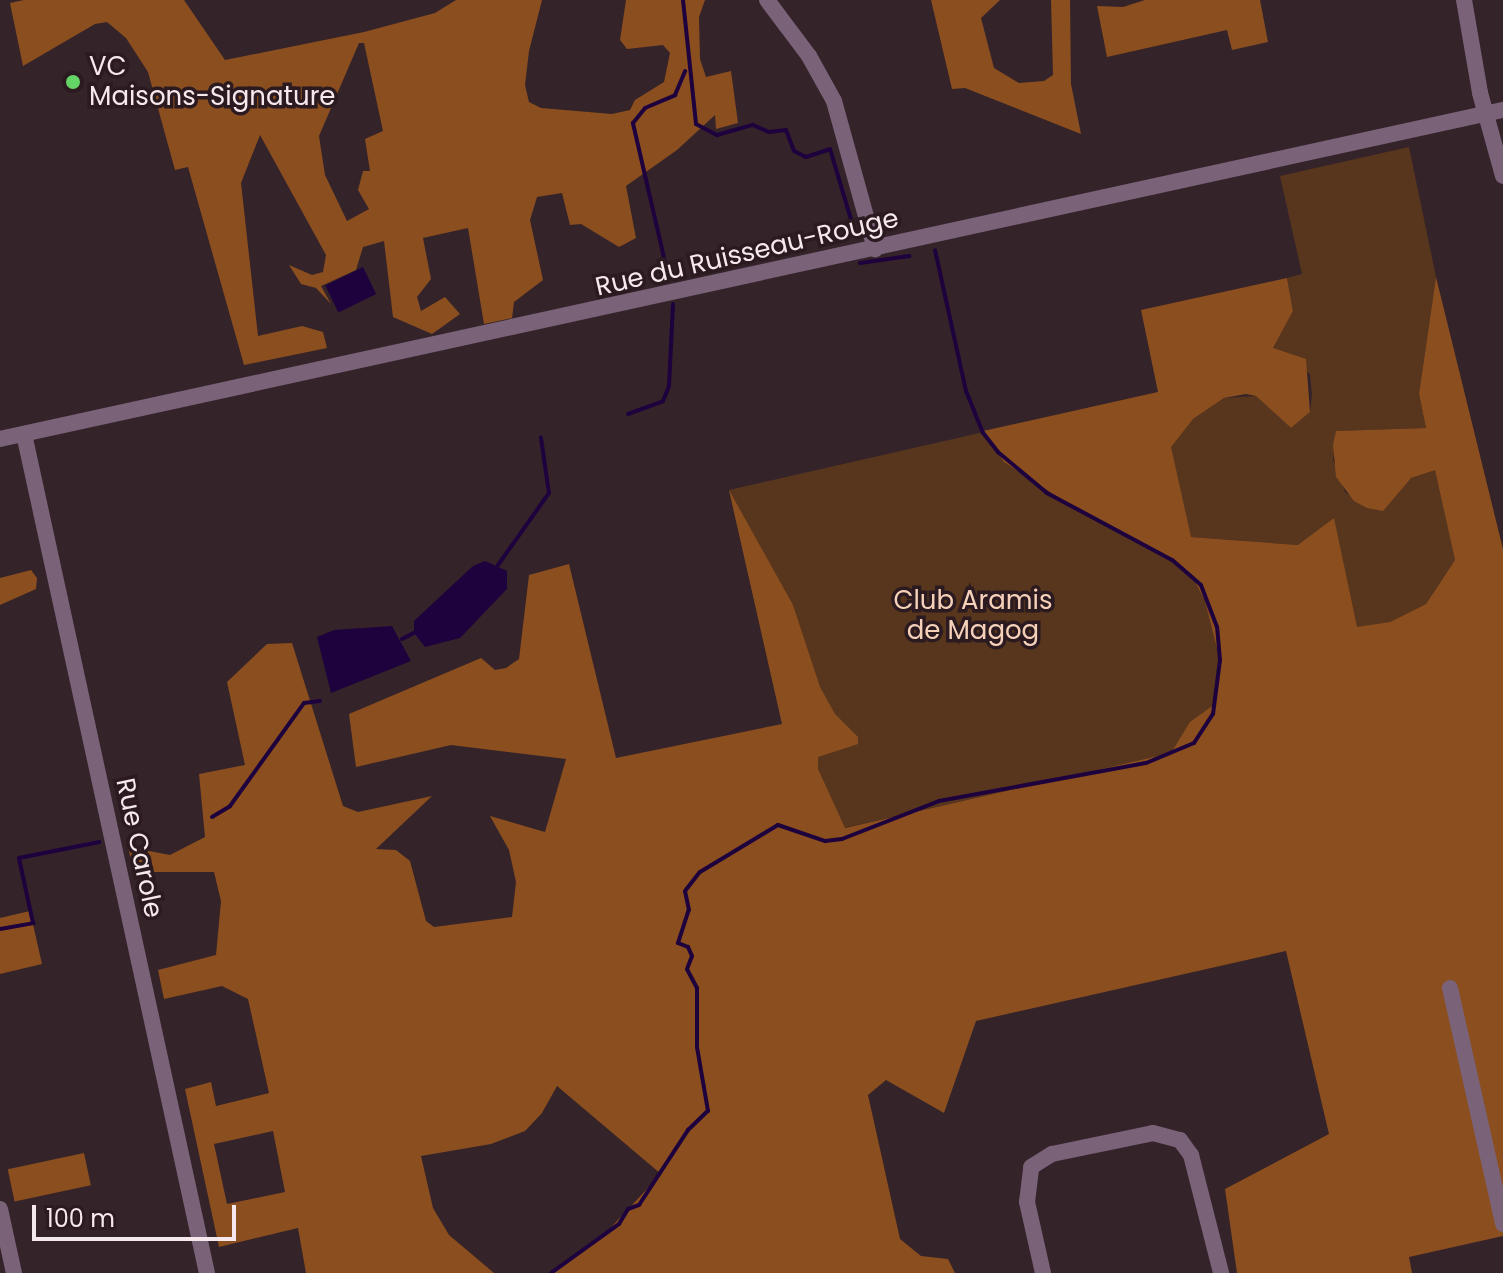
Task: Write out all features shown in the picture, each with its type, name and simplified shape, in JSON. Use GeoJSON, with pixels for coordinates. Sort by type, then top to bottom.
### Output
{"type":"FeatureCollection","features":[{"type":"Feature","properties":{"kind":"street"},"geometry":{"type":"LineString","coordinates":[[767,0],[809,56],[834,101],[875,249]]}},
{"type":"Feature","properties":{"kind":"street"},"geometry":{"type":"LineString","coordinates":[[1464,0],[1486,113],[1503,176]]}},
{"type":"Feature","properties":{"kind":"street","name":"Rue du Ruisseau-Rouge"},"geometry":{"type":"LineString","coordinates":[[0,439],[1503,110]]}},
{"type":"Feature","properties":{"kind":"street","name":"Rue Carole"},"geometry":{"type":"LineString","coordinates":[[24,434],[207,1273]]}},
{"type":"Feature","properties":{"kind":"street"},"geometry":{"type":"LineString","coordinates":[[1450,988],[1503,1224]]}},
{"type":"Feature","properties":{"kind":"street"},"geometry":{"type":"LineString","coordinates":[[1043,1273],[1027,1202],[1031,1167],[1052,1154],[1153,1133],[1180,1140],[1191,1155],[1221,1273]]}},
{"type":"Feature","properties":{"kind":"street"},"geometry":{"type":"LineString","coordinates":[[0,1209],[14,1273]]}},
{"type":"Feature","properties":{"kind":"green space","name":"Club Aramis de Magog"},"geometry":{"type":"Polygon","coordinates":[[[1409,147],[1436,277],[1419,394],[1426,428],[1336,431],[1333,460],[1345,492],[1367,508],[1411,478],[1435,469],[1455,560],[1426,604],[1390,622],[1357,628],[1298,545],[1192,537],[1238,738],[808,836],[729,490],[1159,392],[1193,419],[1224,398],[1256,396],[1291,428],[1310,412],[1312,395],[1310,374],[1273,348],[1293,311],[1287,278],[1302,274],[1280,176],[1409,147]]]}},
{"type":"Feature","properties":{"kind":"shaded area"},"geometry":{"type":"Polygon","coordinates":[[[24,0],[184,0],[225,60],[364,32],[435,13],[456,0],[542,0],[529,51],[525,85],[529,102],[541,108],[612,114],[630,110],[635,100],[664,82],[670,53],[663,45],[627,49],[620,40],[626,0],[705,0],[699,17],[700,59],[706,77],[731,71],[738,123],[716,129],[715,115],[677,150],[626,186],[636,238],[619,247],[581,224],[570,225],[562,193],[537,197],[530,220],[543,280],[514,302],[512,318],[484,324],[468,228],[423,238],[431,279],[417,297],[421,311],[445,297],[460,314],[432,334],[393,317],[384,241],[363,247],[356,270],[321,286],[331,304],[316,288],[301,284],[289,265],[312,275],[323,272],[326,255],[260,135],[241,183],[258,336],[302,326],[323,332],[327,348],[244,365],[188,167],[175,170],[148,72],[126,38],[107,22],[95,24],[23,66],[10,3],[24,0]],[[359,43],[319,136],[325,175],[347,221],[369,209],[358,190],[363,171],[370,171],[365,139],[383,131],[364,43],[359,43]]]}},
{"type":"Feature","properties":{"kind":"shaded area"},"geometry":{"type":"Polygon","coordinates":[[[931,0],[1000,0],[981,18],[994,68],[1019,83],[1044,81],[1053,75],[1051,0],[1070,0],[1071,84],[1081,134],[965,88],[952,89],[931,0]]]}},
{"type":"Feature","properties":{"kind":"shaded area"},"geometry":{"type":"Polygon","coordinates":[[[1145,0],[1260,0],[1268,42],[1232,50],[1227,30],[1107,57],[1097,6],[1123,7],[1145,0]]]}},
{"type":"Feature","properties":{"kind":"shaded area"},"geometry":{"type":"Polygon","coordinates":[[[363,267],[376,294],[338,312],[325,285],[363,267]]]}},
{"type":"Feature","properties":{"kind":"shaded area"},"geometry":{"type":"Polygon","coordinates":[[[1436,277],[1503,549],[1503,1236],[1409,1257],[1412,1273],[1237,1273],[1225,1189],[1329,1134],[1286,951],[976,1021],[944,1113],[886,1080],[868,1095],[900,1239],[921,1256],[948,1259],[955,1273],[551,1273],[604,1235],[661,1174],[557,1086],[542,1113],[525,1131],[491,1144],[421,1156],[433,1208],[449,1235],[494,1273],[306,1273],[298,1228],[219,1247],[185,1089],[211,1082],[216,1106],[269,1093],[248,999],[222,986],[164,999],[158,970],[216,955],[221,901],[214,872],[134,872],[128,847],[170,855],[205,837],[199,774],[245,765],[227,682],[267,644],[292,643],[343,806],[358,812],[432,796],[376,849],[396,850],[410,861],[426,921],[434,927],[512,917],[516,882],[509,850],[490,816],[545,832],[566,759],[451,745],[356,767],[349,714],[481,658],[495,670],[506,668],[519,659],[529,575],[569,564],[616,758],[782,724],[729,490],[793,605],[820,687],[835,714],[858,737],[858,744],[818,757],[818,769],[845,828],[1171,753],[1190,722],[1215,704],[1220,660],[1205,601],[1195,581],[1174,563],[1081,512],[1004,462],[983,431],[1158,392],[1141,310],[1287,278],[1293,311],[1273,348],[1306,359],[1310,412],[1291,428],[1256,396],[1246,394],[1224,398],[1193,419],[1171,447],[1191,537],[1298,545],[1334,518],[1357,627],[1390,622],[1426,604],[1455,560],[1435,470],[1411,478],[1383,511],[1354,501],[1336,477],[1333,445],[1336,431],[1426,428],[1419,394],[1436,277]],[[273,1131],[214,1144],[227,1204],[285,1192],[273,1131]]]}},
{"type":"Feature","properties":{"kind":"shaded area"},"geometry":{"type":"Polygon","coordinates":[[[485,561],[507,571],[507,589],[460,638],[425,647],[414,633],[414,621],[473,566],[485,561]]]}},
{"type":"Feature","properties":{"kind":"shaded area"},"geometry":{"type":"Polygon","coordinates":[[[31,570],[37,578],[36,589],[0,605],[0,578],[31,570]]]}},
{"type":"Feature","properties":{"kind":"shaded area"},"geometry":{"type":"Polygon","coordinates":[[[392,626],[411,661],[331,693],[317,637],[334,630],[392,626]]]}},
{"type":"Feature","properties":{"kind":"shaded area"},"geometry":{"type":"Polygon","coordinates":[[[30,911],[42,964],[0,974],[0,918],[30,911]]]}},
{"type":"Feature","properties":{"kind":"shaded area"},"geometry":{"type":"Polygon","coordinates":[[[84,1153],[91,1185],[15,1201],[8,1169],[84,1153]]]}},
{"type":"Feature","properties":{"kind":"waterway"},"geometry":{"type":"LineString","coordinates":[[683,0],[696,124],[717,135],[753,125],[769,132],[786,130],[794,151],[806,157],[830,149],[855,233]]}},
{"type":"Feature","properties":{"kind":"waterway"},"geometry":{"type":"LineString","coordinates":[[668,275],[633,123],[645,108],[675,95],[685,71]]}},
{"type":"Feature","properties":{"kind":"waterway"},"geometry":{"type":"LineString","coordinates":[[551,1273],[619,1224],[628,1209],[639,1205],[688,1130],[708,1111],[697,1047],[697,988],[687,969],[692,956],[688,947],[678,943],[689,910],[685,891],[700,872],[778,825],[825,841],[842,839],[939,801],[1146,763],[1194,743],[1213,714],[1220,660],[1217,627],[1201,585],[1172,560],[1047,493],[998,452],[983,433],[966,391],[935,250]]}},
{"type":"Feature","properties":{"kind":"waterway"},"geometry":{"type":"LineString","coordinates":[[860,263],[910,256]]}},
{"type":"Feature","properties":{"kind":"waterway"},"geometry":{"type":"LineString","coordinates":[[628,414],[663,401],[669,386],[673,304]]}},
{"type":"Feature","properties":{"kind":"waterway"},"geometry":{"type":"LineString","coordinates":[[498,565],[549,493],[541,438]]}},
{"type":"Feature","properties":{"kind":"waterway"},"geometry":{"type":"LineString","coordinates":[[402,639],[414,633]]}},
{"type":"Feature","properties":{"kind":"waterway"},"geometry":{"type":"LineString","coordinates":[[212,817],[230,806],[304,703],[320,701]]}},
{"type":"Feature","properties":{"kind":"waterway"},"geometry":{"type":"LineString","coordinates":[[0,929],[33,923],[19,858],[99,842]]}},
{"type":"Feature","properties":{"kind":"place","name":"VC Maisons-Signature"},"geometry":{"type":"Point","coordinates":[73,82]}}]}
